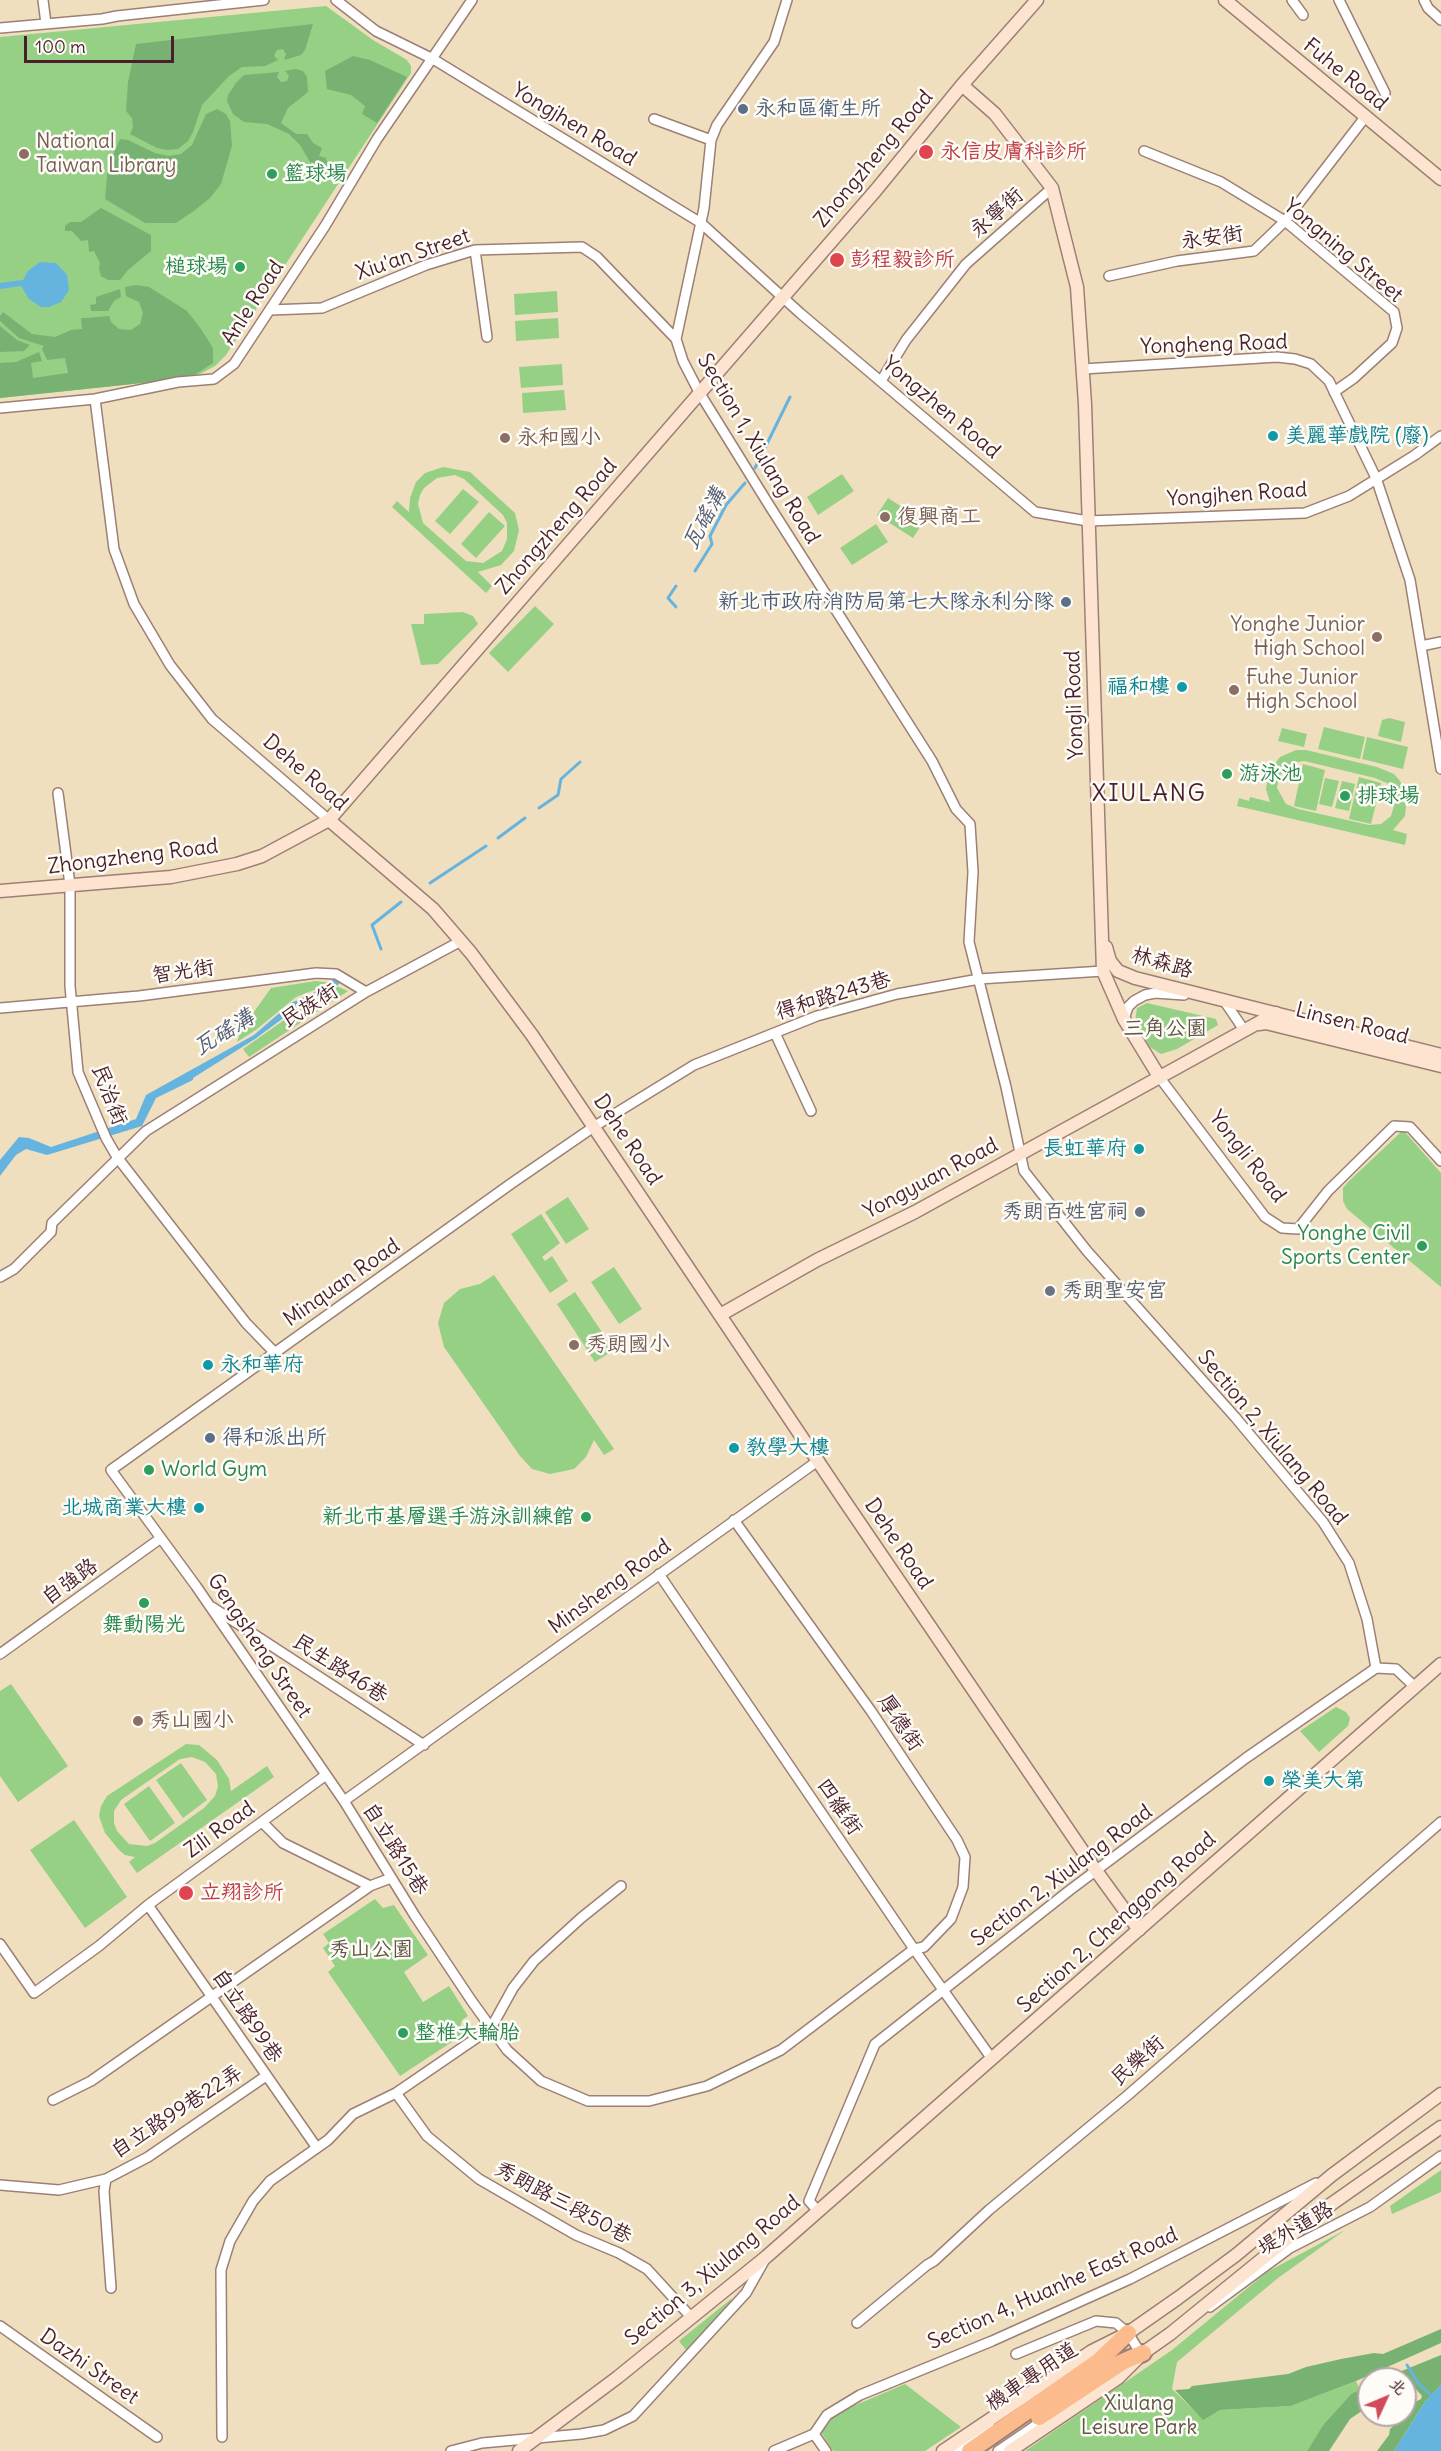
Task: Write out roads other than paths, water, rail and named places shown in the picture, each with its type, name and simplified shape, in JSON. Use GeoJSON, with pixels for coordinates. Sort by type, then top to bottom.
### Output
{"type":"FeatureCollection","features":[{"type":"Feature","properties":{"kind":"highway"},"geometry":{"type":"LineString","coordinates":[[969,2451],[1099,2361],[1128,2334]]}},
{"type":"Feature","properties":{"kind":"highway"},"geometry":{"type":"LineString","coordinates":[[988,2451],[1122,2362],[1143,2353]]}},
{"type":"Feature","properties":{"kind":"street"},"geometry":{"type":"LineString","coordinates":[[43,0],[46,24]]}},
{"type":"Feature","properties":{"kind":"street"},"geometry":{"type":"LineString","coordinates":[[0,28],[102,20],[117,15],[264,0]]}},
{"type":"Feature","properties":{"kind":"street","name":"Yongjhen Road"},"geometry":{"type":"LineString","coordinates":[[336,0],[376,31],[433,59],[701,223],[782,297]]}},
{"type":"Feature","properties":{"kind":"street","name":"Anle Road"},"geometry":{"type":"LineString","coordinates":[[0,408],[95,399],[178,382],[214,379],[234,364],[271,310],[377,140],[472,0]]}},
{"type":"Feature","properties":{"kind":"street","name":"Section 1, Xiulang Road"},"geometry":{"type":"LineString","coordinates":[[787,0],[774,42],[717,125],[711,140],[701,223],[676,339],[683,360],[699,392],[932,761]]}},
{"type":"Feature","properties":{"kind":"street","name":"Zhongzheng Road"},"geometry":{"type":"LineString","coordinates":[[0,891],[171,877],[237,864],[262,856],[329,820],[1037,0]]}},
{"type":"Feature","properties":{"kind":"street","name":"Fuhe Road"},"geometry":{"type":"LineString","coordinates":[[1225,0],[1441,179]]}},
{"type":"Feature","properties":{"kind":"street"},"geometry":{"type":"LineString","coordinates":[[1292,0],[1303,15]]}},
{"type":"Feature","properties":{"kind":"street"},"geometry":{"type":"LineString","coordinates":[[1339,0],[1385,93]]}},
{"type":"Feature","properties":{"kind":"street"},"geometry":{"type":"LineString","coordinates":[[1424,0],[1428,8],[1441,20]]}},
{"type":"Feature","properties":{"kind":"street","name":"Yongli Road"},"geometry":{"type":"LineString","coordinates":[[962,85],[994,114],[1052,188],[1077,287],[1083,369],[1103,971],[1124,1019],[1160,1078],[1266,1217],[1282,1228],[1298,1229],[1328,1191],[1394,1126],[1410,1127],[1441,1161]]}},
{"type":"Feature","properties":{"kind":"street","name":"永安街"},"geometry":{"type":"LineString","coordinates":[[1109,276],[1177,261],[1254,251],[1285,221],[1366,117]]}},
{"type":"Feature","properties":{"kind":"street"},"geometry":{"type":"LineString","coordinates":[[654,119],[711,140]]}},
{"type":"Feature","properties":{"kind":"street","name":"Yongning Street"},"geometry":{"type":"LineString","coordinates":[[1144,151],[1221,182],[1285,221],[1394,312],[1397,328],[1392,343],[1354,378],[1334,392]]}},
{"type":"Feature","properties":{"kind":"street","name":"永寧街"},"geometry":{"type":"LineString","coordinates":[[881,381],[906,340],[966,264],[1052,188]]}},
{"type":"Feature","properties":{"kind":"street","name":"Xiu'an Street"},"geometry":{"type":"LineString","coordinates":[[271,310],[322,308],[426,265],[475,250],[582,247],[597,257],[676,339]]}},
{"type":"Feature","properties":{"kind":"street"},"geometry":{"type":"LineString","coordinates":[[475,250],[487,337]]}},
{"type":"Feature","properties":{"kind":"street","name":"Yongzhen Road"},"geometry":{"type":"LineString","coordinates":[[782,297],[1035,512],[1088,521]]}},
{"type":"Feature","properties":{"kind":"street","name":"Yongheng Road"},"geometry":{"type":"LineString","coordinates":[[1083,369],[1277,357],[1311,364],[1329,381],[1376,478],[1410,580],[1441,769]]}},
{"type":"Feature","properties":{"kind":"street","name":"Dehe Road"},"geometry":{"type":"LineString","coordinates":[[95,399],[114,549],[135,604],[170,664],[212,719],[417,894],[461,941],[532,1035],[595,1126],[720,1315],[1097,1872],[1139,1930]]}},
{"type":"Feature","properties":{"kind":"street","name":"Yongjhen Road"},"geometry":{"type":"LineString","coordinates":[[1088,521],[1305,513],[1349,496],[1441,436]]}},
{"type":"Feature","properties":{"kind":"street"},"geometry":{"type":"LineString","coordinates":[[1420,646],[1441,642]]}},
{"type":"Feature","properties":{"kind":"street","name":"Section 2, Xiulang Road"},"geometry":{"type":"LineString","coordinates":[[932,761],[956,809],[970,824],[973,872],[969,942],[1006,1087],[1024,1171],[1080,1242],[1235,1417],[1323,1522],[1349,1563],[1367,1619],[1376,1668],[1246,1758],[1097,1872],[1070,1890],[944,1990]]}},
{"type":"Feature","properties":{"kind":"street","name":"民治街"},"geometry":{"type":"LineString","coordinates":[[58,793],[70,885],[71,1001],[78,1072],[106,1138],[117,1157],[246,1323],[275,1353]]}},
{"type":"Feature","properties":{"kind":"street","name":"林森路"},"geometry":{"type":"LineString","coordinates":[[1100,924],[1110,961],[1118,971],[1135,978],[1210,996]]}},
{"type":"Feature","properties":{"kind":"street","name":"民族街"},"geometry":{"type":"LineString","coordinates":[[0,1277],[14,1269],[51,1232],[52,1223],[146,1131],[366,992],[461,941]]}},
{"type":"Feature","properties":{"kind":"street","name":"得和路243巷"},"geometry":{"type":"LineString","coordinates":[[595,1126],[694,1065],[844,1007],[979,979],[1103,971]]}},
{"type":"Feature","properties":{"kind":"street","name":"智光街"},"geometry":{"type":"LineString","coordinates":[[0,1008],[139,996],[316,973],[336,974],[366,992]]}},
{"type":"Feature","properties":{"kind":"street"},"geometry":{"type":"LineString","coordinates":[[1124,1019],[1128,1007],[1145,995],[1155,993],[1210,996]]}},
{"type":"Feature","properties":{"kind":"street","name":"Linsen Road"},"geometry":{"type":"LineString","coordinates":[[1210,996],[1441,1055]]}},
{"type":"Feature","properties":{"kind":"street"},"geometry":{"type":"LineString","coordinates":[[1223,999],[1249,1028]]}},
{"type":"Feature","properties":{"kind":"street","name":"Linsen Road"},"geometry":{"type":"LineString","coordinates":[[1249,1028],[1276,1013]]}},
{"type":"Feature","properties":{"kind":"street","name":"Linsen Road"},"geometry":{"type":"LineString","coordinates":[[1249,1028],[1266,1023],[1441,1066]]}},
{"type":"Feature","properties":{"kind":"street","name":"Yongyuan Road"},"geometry":{"type":"LineString","coordinates":[[720,1315],[818,1260],[915,1212],[1249,1028]]}},
{"type":"Feature","properties":{"kind":"street"},"geometry":{"type":"LineString","coordinates":[[775,1032],[811,1112]]}},
{"type":"Feature","properties":{"kind":"street","name":"Minquan Road"},"geometry":{"type":"LineString","coordinates":[[111,1470],[595,1126]]}},
{"type":"Feature","properties":{"kind":"street","name":"Minsheng Road"},"geometry":{"type":"LineString","coordinates":[[424,1744],[819,1460]]}},
{"type":"Feature","properties":{"kind":"street","name":"Gengsheng Street"},"geometry":{"type":"LineString","coordinates":[[111,1470],[326,1775]]}},
{"type":"Feature","properties":{"kind":"street","name":"厚德街"},"geometry":{"type":"LineString","coordinates":[[707,2086],[781,2050],[914,1949],[924,1947],[951,1919],[963,1887],[965,1857],[957,1840],[872,1711],[734,1520]]}},
{"type":"Feature","properties":{"kind":"street","name":"自強路"},"geometry":{"type":"LineString","coordinates":[[0,1654],[161,1538]]}},
{"type":"Feature","properties":{"kind":"street","name":"四維街"},"geometry":{"type":"LineString","coordinates":[[658,1574],[914,1949],[992,2059]]}},
{"type":"Feature","properties":{"kind":"street","name":"民生路46巷"},"geometry":{"type":"LineString","coordinates":[[207,1604],[424,1744]]}},
{"type":"Feature","properties":{"kind":"street","name":"Section 2, Chenggong Road"},"geometry":{"type":"LineString","coordinates":[[818,2211],[1441,1664]]}},
{"type":"Feature","properties":{"kind":"street"},"geometry":{"type":"LineString","coordinates":[[1376,1668],[1396,1669],[1415,1687]]}},
{"type":"Feature","properties":{"kind":"street"},"geometry":{"type":"LineString","coordinates":[[326,1775],[344,1801],[424,1744]]}},
{"type":"Feature","properties":{"kind":"street","name":"Zili Road"},"geometry":{"type":"LineString","coordinates":[[0,1944],[34,1993],[99,1946],[148,1905],[326,1775]]}},
{"type":"Feature","properties":{"kind":"street","name":"自立路15巷"},"geometry":{"type":"LineString","coordinates":[[344,1801],[415,1916],[491,2028],[507,2050],[541,2081],[588,2101],[649,2102],[707,2086]]}},
{"type":"Feature","properties":{"kind":"street","name":"民樂街"},"geometry":{"type":"LineString","coordinates":[[857,2323],[934,2261],[989,2210],[1128,2095],[1441,1821]]}},
{"type":"Feature","properties":{"kind":"street"},"geometry":{"type":"LineString","coordinates":[[262,1822],[283,1843],[370,1886]]}},
{"type":"Feature","properties":{"kind":"street"},"geometry":{"type":"LineString","coordinates":[[53,2100],[90,2081],[370,1886],[391,1878]]}},
{"type":"Feature","properties":{"kind":"street"},"geometry":{"type":"LineString","coordinates":[[222,2437],[221,2270],[230,2241],[253,2201],[270,2181],[328,2140],[354,2114],[396,2093],[491,2028],[520,1978],[534,1961],[621,1886]]}},
{"type":"Feature","properties":{"kind":"street","name":"自立路99巷"},"geometry":{"type":"LineString","coordinates":[[148,1905],[317,2148]]}},
{"type":"Feature","properties":{"kind":"street","name":"Section 3, Xiulang Road"},"geometry":{"type":"LineString","coordinates":[[519,2451],[692,2318],[818,2211],[809,2201],[875,2044],[944,1990]]}},
{"type":"Feature","properties":{"kind":"street","name":"自立路99巷22弄"},"geometry":{"type":"LineString","coordinates":[[0,2185],[59,2190],[106,2179],[148,2157],[266,2076]]}},
{"type":"Feature","properties":{"kind":"street","name":"秀朗路三段50巷"},"geometry":{"type":"LineString","coordinates":[[396,2093],[427,2136],[479,2179],[576,2235],[620,2253],[647,2269],[692,2318]]}},
{"type":"Feature","properties":{"kind":"street","name":"Section 4, Huanhe East Road"},"geometry":{"type":"LineString","coordinates":[[944,2451],[1092,2351],[1128,2334],[1236,2255],[1332,2175],[1441,2094]]}},
{"type":"Feature","properties":{"kind":"street"},"geometry":{"type":"LineString","coordinates":[[1010,2451],[1118,2378],[1143,2353],[1170,2334],[1320,2212],[1441,2127]]}},
{"type":"Feature","properties":{"kind":"street","name":"堤外道路"},"geometry":{"type":"LineString","coordinates":[[1170,2334],[1228,2296],[1290,2248],[1370,2207],[1441,2156]]}},
{"type":"Feature","properties":{"kind":"street","name":"Section 4, Huanhe East Road"},"geometry":{"type":"LineString","coordinates":[[814,2434],[827,2415],[860,2395],[992,2341],[1130,2279],[1332,2175]]}},
{"type":"Feature","properties":{"kind":"street"},"geometry":{"type":"LineString","coordinates":[[106,2179],[104,2191],[111,2288]]}},
{"type":"Feature","properties":{"kind":"street"},"geometry":{"type":"LineString","coordinates":[[451,2451],[482,2443],[604,2430],[633,2416],[746,2293],[766,2257]]}},
{"type":"Feature","properties":{"kind":"street"},"geometry":{"type":"LineString","coordinates":[[1016,2354],[1096,2321],[1116,2324],[1128,2334],[1143,2353]]}},
{"type":"Feature","properties":{"kind":"street","name":"Dazhi Street"},"geometry":{"type":"LineString","coordinates":[[0,2326],[157,2437]]}},
{"type":"Feature","properties":{"kind":"street","name":"機車專用道"},"geometry":{"type":"LineString","coordinates":[[955,2451],[1128,2334]]}},
{"type":"Feature","properties":{"kind":"street","name":"機車專用道"},"geometry":{"type":"LineString","coordinates":[[998,2451],[1143,2353]]}},
{"type":"Feature","properties":{"kind":"street"},"geometry":{"type":"LineString","coordinates":[[774,2451],[814,2434],[826,2451]]}},
{"type":"Feature","properties":{"kind":"water"},"geometry":{"type":"Polygon","coordinates":[[[40,262],[56,263],[67,275],[69,290],[61,302],[49,307],[41,307],[29,299],[21,286],[0,289],[0,283],[23,280],[28,271],[40,262]]]}},
{"type":"Feature","properties":{"kind":"water"},"geometry":{"type":"Polygon","coordinates":[[[336,977],[342,981],[327,995],[305,1002],[193,1080],[156,1098],[142,1126],[47,1155],[26,1149],[16,1155],[0,1176],[0,1160],[19,1137],[29,1138],[51,1147],[136,1119],[146,1095],[254,1035],[291,1003],[322,989],[336,977]]]}},
{"type":"Feature","properties":{"kind":"water"},"geometry":{"type":"Polygon","coordinates":[[[1441,2385],[1441,2451],[1394,2451],[1409,2427],[1417,2427],[1417,2415],[1441,2385]]]}},
{"type":"Feature","properties":{"kind":"waterway","name":"瓦磘溝"},"geometry":{"type":"LineString","coordinates":[[755,468],[790,397]]}},
{"type":"Feature","properties":{"kind":"waterway","name":"瓦磘溝"},"geometry":{"type":"LineString","coordinates":[[695,571],[712,544],[710,536],[726,505],[745,483]]}},
{"type":"Feature","properties":{"kind":"waterway","name":"瓦磘溝"},"geometry":{"type":"LineString","coordinates":[[676,586],[668,598],[676,607]]}},
{"type":"Feature","properties":{"kind":"waterway","name":"瓦磘溝"},"geometry":{"type":"LineString","coordinates":[[539,808],[558,795],[561,779],[580,762]]}},
{"type":"Feature","properties":{"kind":"waterway","name":"瓦磘溝"},"geometry":{"type":"LineString","coordinates":[[498,838],[525,818]]}},
{"type":"Feature","properties":{"kind":"waterway","name":"瓦磘溝"},"geometry":{"type":"LineString","coordinates":[[430,883],[486,846]]}},
{"type":"Feature","properties":{"kind":"waterway","name":"瓦磘溝"},"geometry":{"type":"LineString","coordinates":[[381,949],[372,925],[401,902]]}},
{"type":"Feature","properties":{"kind":"waterway"},"geometry":{"type":"LineString","coordinates":[[1407,2365],[1418,2383],[1434,2398]]}},
{"type":"Feature","properties":{"kind":"place","name":"永和區衛生所"},"geometry":{"type":"Point","coordinates":[743,109]}},
{"type":"Feature","properties":{"kind":"place","name":"永信皮膚科診所"},"geometry":{"type":"Point","coordinates":[926,152]}},
{"type":"Feature","properties":{"kind":"place","name":"National Taiwan Library"},"geometry":{"type":"Point","coordinates":[24,154]}},
{"type":"Feature","properties":{"kind":"place","name":"籃球場"},"geometry":{"type":"Point","coordinates":[272,174]}},
{"type":"Feature","properties":{"kind":"place","name":"彭程毅診所"},"geometry":{"type":"Point","coordinates":[837,260]}},
{"type":"Feature","properties":{"kind":"place","name":"槌球場"},"geometry":{"type":"Point","coordinates":[240,267]}},
{"type":"Feature","properties":{"kind":"place","name":"美麗華戲院 (廢)"},"geometry":{"type":"Point","coordinates":[1273,436]}},
{"type":"Feature","properties":{"kind":"place","name":"永和國小"},"geometry":{"type":"Point","coordinates":[505,438]}},
{"type":"Feature","properties":{"kind":"place","name":"復興商工"},"geometry":{"type":"Point","coordinates":[885,517]}},
{"type":"Feature","properties":{"kind":"place","name":"新北市政府消防局第七大隊永利分隊"},"geometry":{"type":"Point","coordinates":[1066,602]}},
{"type":"Feature","properties":{"kind":"place","name":"Yonghe Junior High School"},"geometry":{"type":"Point","coordinates":[1377,637]}},
{"type":"Feature","properties":{"kind":"place","name":"福和樓"},"geometry":{"type":"Point","coordinates":[1182,687]}},
{"type":"Feature","properties":{"kind":"place","name":"Fuhe Junior High School"},"geometry":{"type":"Point","coordinates":[1234,690]}},
{"type":"Feature","properties":{"kind":"place","name":"游泳池"},"geometry":{"type":"Point","coordinates":[1227,774]}},
{"type":"Feature","properties":{"kind":"place","name":"排球場"},"geometry":{"type":"Point","coordinates":[1345,796]}},
{"type":"Feature","properties":{"kind":"place","name":"長虹華府"},"geometry":{"type":"Point","coordinates":[1139,1149]}},
{"type":"Feature","properties":{"kind":"place","name":"秀朗百姓宮祠"},"geometry":{"type":"Point","coordinates":[1140,1212]}},
{"type":"Feature","properties":{"kind":"place","name":"Yonghe Civil Sports Center"},"geometry":{"type":"Point","coordinates":[1422,1246]}},
{"type":"Feature","properties":{"kind":"place","name":"秀朗聖安宮"},"geometry":{"type":"Point","coordinates":[1050,1291]}},
{"type":"Feature","properties":{"kind":"place","name":"秀朗國小"},"geometry":{"type":"Point","coordinates":[574,1345]}},
{"type":"Feature","properties":{"kind":"place","name":"永和華府"},"geometry":{"type":"Point","coordinates":[208,1365]}},
{"type":"Feature","properties":{"kind":"place","name":"得和派出所"},"geometry":{"type":"Point","coordinates":[210,1438]}},
{"type":"Feature","properties":{"kind":"place","name":"教學大樓"},"geometry":{"type":"Point","coordinates":[734,1448]}},
{"type":"Feature","properties":{"kind":"place","name":"World Gym"},"geometry":{"type":"Point","coordinates":[149,1470]}},
{"type":"Feature","properties":{"kind":"place","name":"北城商業大樓"},"geometry":{"type":"Point","coordinates":[199,1508]}},
{"type":"Feature","properties":{"kind":"place","name":"新北市基層選手游泳訓練館"},"geometry":{"type":"Point","coordinates":[586,1517]}},
{"type":"Feature","properties":{"kind":"place","name":"舞動陽光"},"geometry":{"type":"Point","coordinates":[144,1603]}},
{"type":"Feature","properties":{"kind":"place","name":"秀山國小"},"geometry":{"type":"Point","coordinates":[138,1721]}},
{"type":"Feature","properties":{"kind":"place","name":"榮美大第"},"geometry":{"type":"Point","coordinates":[1269,1781]}},
{"type":"Feature","properties":{"kind":"place","name":"立翔診所"},"geometry":{"type":"Point","coordinates":[186,1893]}},
{"type":"Feature","properties":{"kind":"place","name":"整椎大輪胎"},"geometry":{"type":"Point","coordinates":[403,2033]}},
{"type":"Feature","properties":{"kind":"district","name":"XIULANG"},"geometry":{"type":"Point","coordinates":[1149,794]}},
{"type":"Feature","properties":{"kind":"park label","name":"三角公園"},"geometry":{"type":"Point","coordinates":[1165,1029]}},
{"type":"Feature","properties":{"kind":"park label","name":"秀山公園"},"geometry":{"type":"Point","coordinates":[371,1950]}},
{"type":"Feature","properties":{"kind":"park label","name":"Xiulang Leisure Park"},"geometry":{"type":"Point","coordinates":[1139,2416]}}]}
